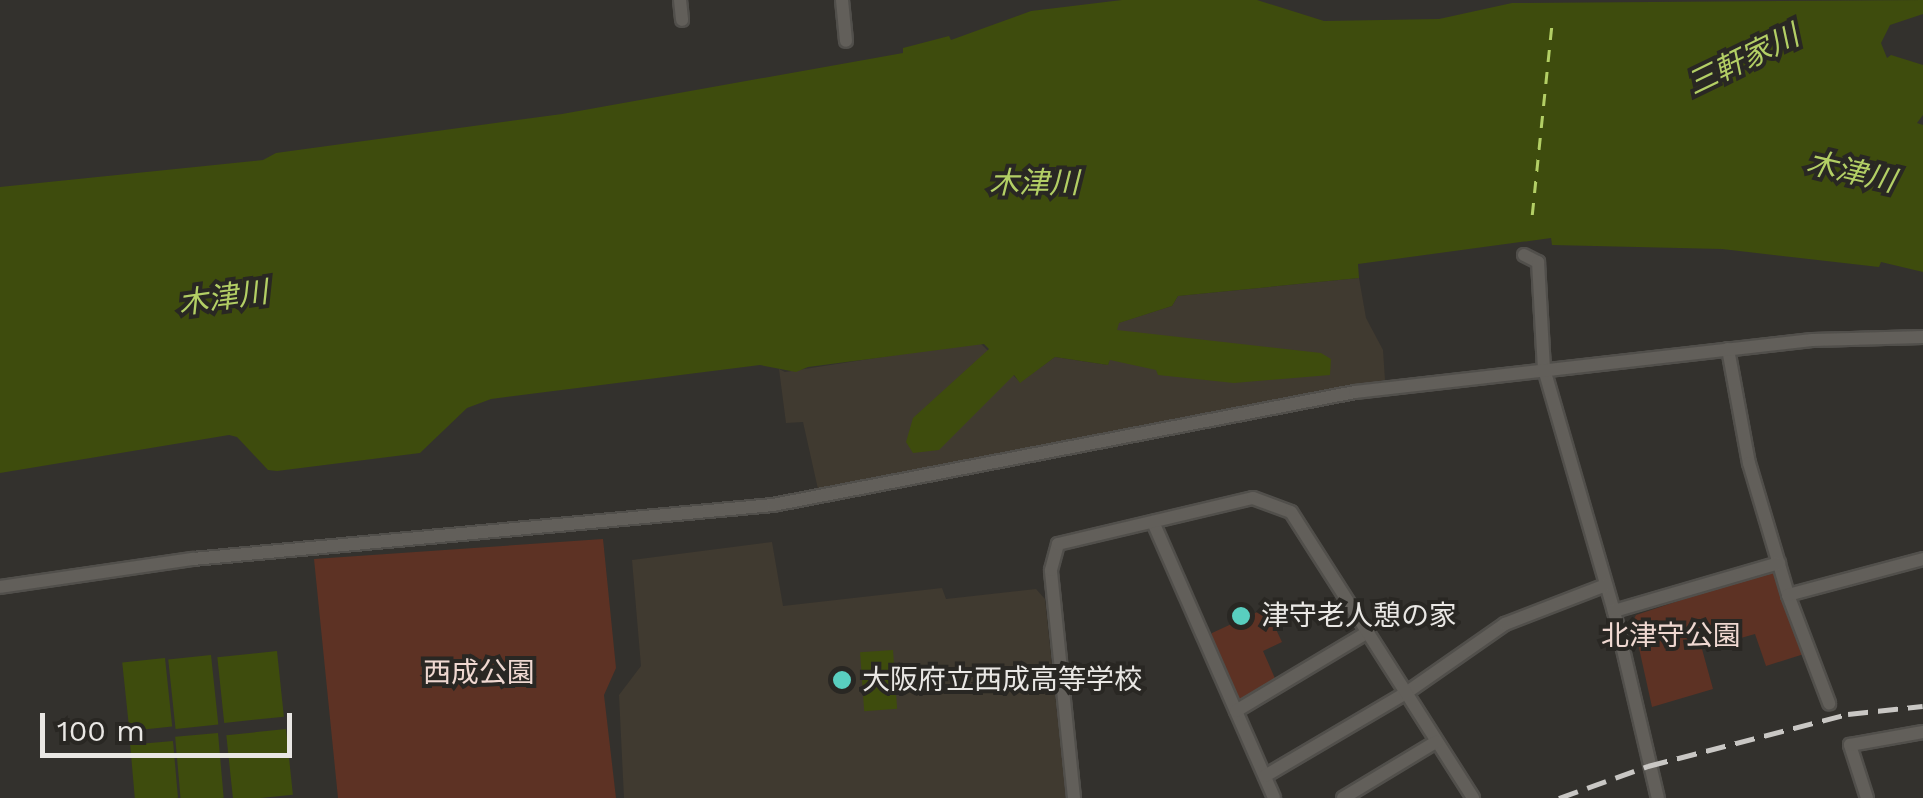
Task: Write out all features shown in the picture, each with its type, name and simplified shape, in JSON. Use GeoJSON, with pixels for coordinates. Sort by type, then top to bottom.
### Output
{"type":"FeatureCollection","features":[{"type":"Feature","properties":{"kind":"street"},"geometry":{"type":"LineString","coordinates":[[680,0],[682,20]]}},
{"type":"Feature","properties":{"kind":"street"},"geometry":{"type":"LineString","coordinates":[[842,0],[846,41]]}},
{"type":"Feature","properties":{"kind":"street"},"geometry":{"type":"LineString","coordinates":[[1524,255],[1538,262],[1544,370],[1614,611],[1658,798]]}},
{"type":"Feature","properties":{"kind":"street"},"geometry":{"type":"LineString","coordinates":[[0,586],[211,557],[773,505],[1355,392],[1812,340],[1923,337]]}},
{"type":"Feature","properties":{"kind":"street"},"geometry":{"type":"LineString","coordinates":[[1728,349],[1749,463],[1788,595],[1829,703]]}},
{"type":"Feature","properties":{"kind":"street"},"geometry":{"type":"LineString","coordinates":[[1074,798],[1051,570],[1058,544],[1253,498],[1290,512],[1472,798]]}},
{"type":"Feature","properties":{"kind":"street"},"geometry":{"type":"LineString","coordinates":[[1153,522],[1274,798]]}},
{"type":"Feature","properties":{"kind":"street"},"geometry":{"type":"LineString","coordinates":[[1788,595],[1923,559]]}},
{"type":"Feature","properties":{"kind":"street"},"geometry":{"type":"LineString","coordinates":[[1614,611],[1779,562]]}},
{"type":"Feature","properties":{"kind":"street"},"geometry":{"type":"LineString","coordinates":[[1265,776],[1406,693],[1506,624],[1606,585]]}},
{"type":"Feature","properties":{"kind":"street"},"geometry":{"type":"LineString","coordinates":[[1236,711],[1368,632]]}},
{"type":"Feature","properties":{"kind":"street"},"geometry":{"type":"LineString","coordinates":[[1867,798],[1850,745],[1923,732]]}},
{"type":"Feature","properties":{"kind":"street"},"geometry":{"type":"LineString","coordinates":[[1343,798],[1436,742]]}},
{"type":"Feature","properties":{"kind":"shaded area"},"geometry":{"type":"Polygon","coordinates":[[[1359,278],[1366,318],[1383,350],[1385,380],[818,489],[803,422],[786,423],[779,369],[785,372],[979,342],[1020,382],[1055,357],[1108,365],[1118,323],[1172,306],[1178,296],[1359,278]]]}},
{"type":"Feature","properties":{"kind":"shaded area","name":"大阪府立西成高等学校"},"geometry":{"type":"Polygon","coordinates":[[[772,542],[783,606],[942,588],[946,599],[1036,589],[1045,599],[1066,798],[624,798],[619,695],[641,666],[632,560],[772,542]]]}},
{"type":"Feature","properties":{"kind":"green space","name":"西成公園"},"geometry":{"type":"Polygon","coordinates":[[[603,539],[616,668],[604,695],[616,798],[338,798],[314,559],[603,539]]]}},
{"type":"Feature","properties":{"kind":"green space","name":"北津守公園"},"geometry":{"type":"Polygon","coordinates":[[[1774,569],[1804,654],[1766,666],[1755,634],[1702,649],[1713,689],[1652,707],[1633,621],[1636,615],[1774,569]]]}},
{"type":"Feature","properties":{"kind":"green space"},"geometry":{"type":"Polygon","coordinates":[[[1266,608],[1282,642],[1263,651],[1277,683],[1238,705],[1209,640],[1212,633],[1266,608]]]}},
{"type":"Feature","properties":{"kind":"water","name":"木津川"},"geometry":{"type":"Polygon","coordinates":[[[1122,0],[1257,0],[1324,21],[1439,19],[1512,3],[1923,0],[1923,14],[1890,25],[1881,43],[1887,58],[1891,55],[1923,65],[1923,115],[1917,123],[1923,125],[1923,272],[1881,262],[1879,267],[1722,249],[1552,245],[1551,238],[1358,264],[1359,278],[1178,296],[1172,306],[1119,323],[1117,330],[1321,353],[1331,359],[1330,375],[1234,383],[1158,375],[1156,370],[1110,360],[1108,365],[1055,357],[1020,383],[1014,375],[939,450],[913,453],[906,442],[913,418],[989,349],[984,344],[808,367],[796,372],[760,365],[491,399],[467,408],[420,453],[277,471],[268,470],[237,437],[229,435],[0,473],[0,187],[263,160],[276,153],[562,114],[903,53],[903,48],[949,36],[951,40],[1031,11],[1122,0]]]}},
{"type":"Feature","properties":{"kind":"water"},"geometry":{"type":"Polygon","coordinates":[[[893,650],[897,709],[864,711],[860,652],[893,650]]]}},
{"type":"Feature","properties":{"kind":"water"},"geometry":{"type":"Polygon","coordinates":[[[277,651],[284,717],[224,723],[217,657],[277,651]]]}},
{"type":"Feature","properties":{"kind":"water"},"geometry":{"type":"Polygon","coordinates":[[[211,655],[218,725],[176,729],[168,659],[211,655]]]}},
{"type":"Feature","properties":{"kind":"water"},"geometry":{"type":"Polygon","coordinates":[[[165,658],[172,727],[129,731],[122,662],[165,658]]]}},
{"type":"Feature","properties":{"kind":"water"},"geometry":{"type":"Polygon","coordinates":[[[286,729],[293,795],[233,798],[226,735],[286,729]]]}},
{"type":"Feature","properties":{"kind":"water"},"geometry":{"type":"Polygon","coordinates":[[[218,733],[224,798],[181,798],[175,737],[218,733]]]}},
{"type":"Feature","properties":{"kind":"water"},"geometry":{"type":"Polygon","coordinates":[[[173,741],[178,798],[135,798],[130,745],[173,741]]]}},
{"type":"Feature","properties":{"kind":"ferry route"},"geometry":{"type":"LineString","coordinates":[[1532,215],[1552,21]]}},
{"type":"Feature","properties":{"kind":"railway"},"geometry":{"type":"LineString","coordinates":[[1559,798],[1648,766],[1848,714],[1923,706]]}},
{"type":"Feature","properties":{"kind":"place","name":"津守老人憩の家"},"geometry":{"type":"Point","coordinates":[1241,616]}},
{"type":"Feature","properties":{"kind":"place","name":"大阪府立西成高等学校"},"geometry":{"type":"Point","coordinates":[842,680]}},
{"type":"Feature","properties":{"kind":"water label","name":"三軒家川"},"geometry":{"type":"Point","coordinates":[1743,60]}}]}
